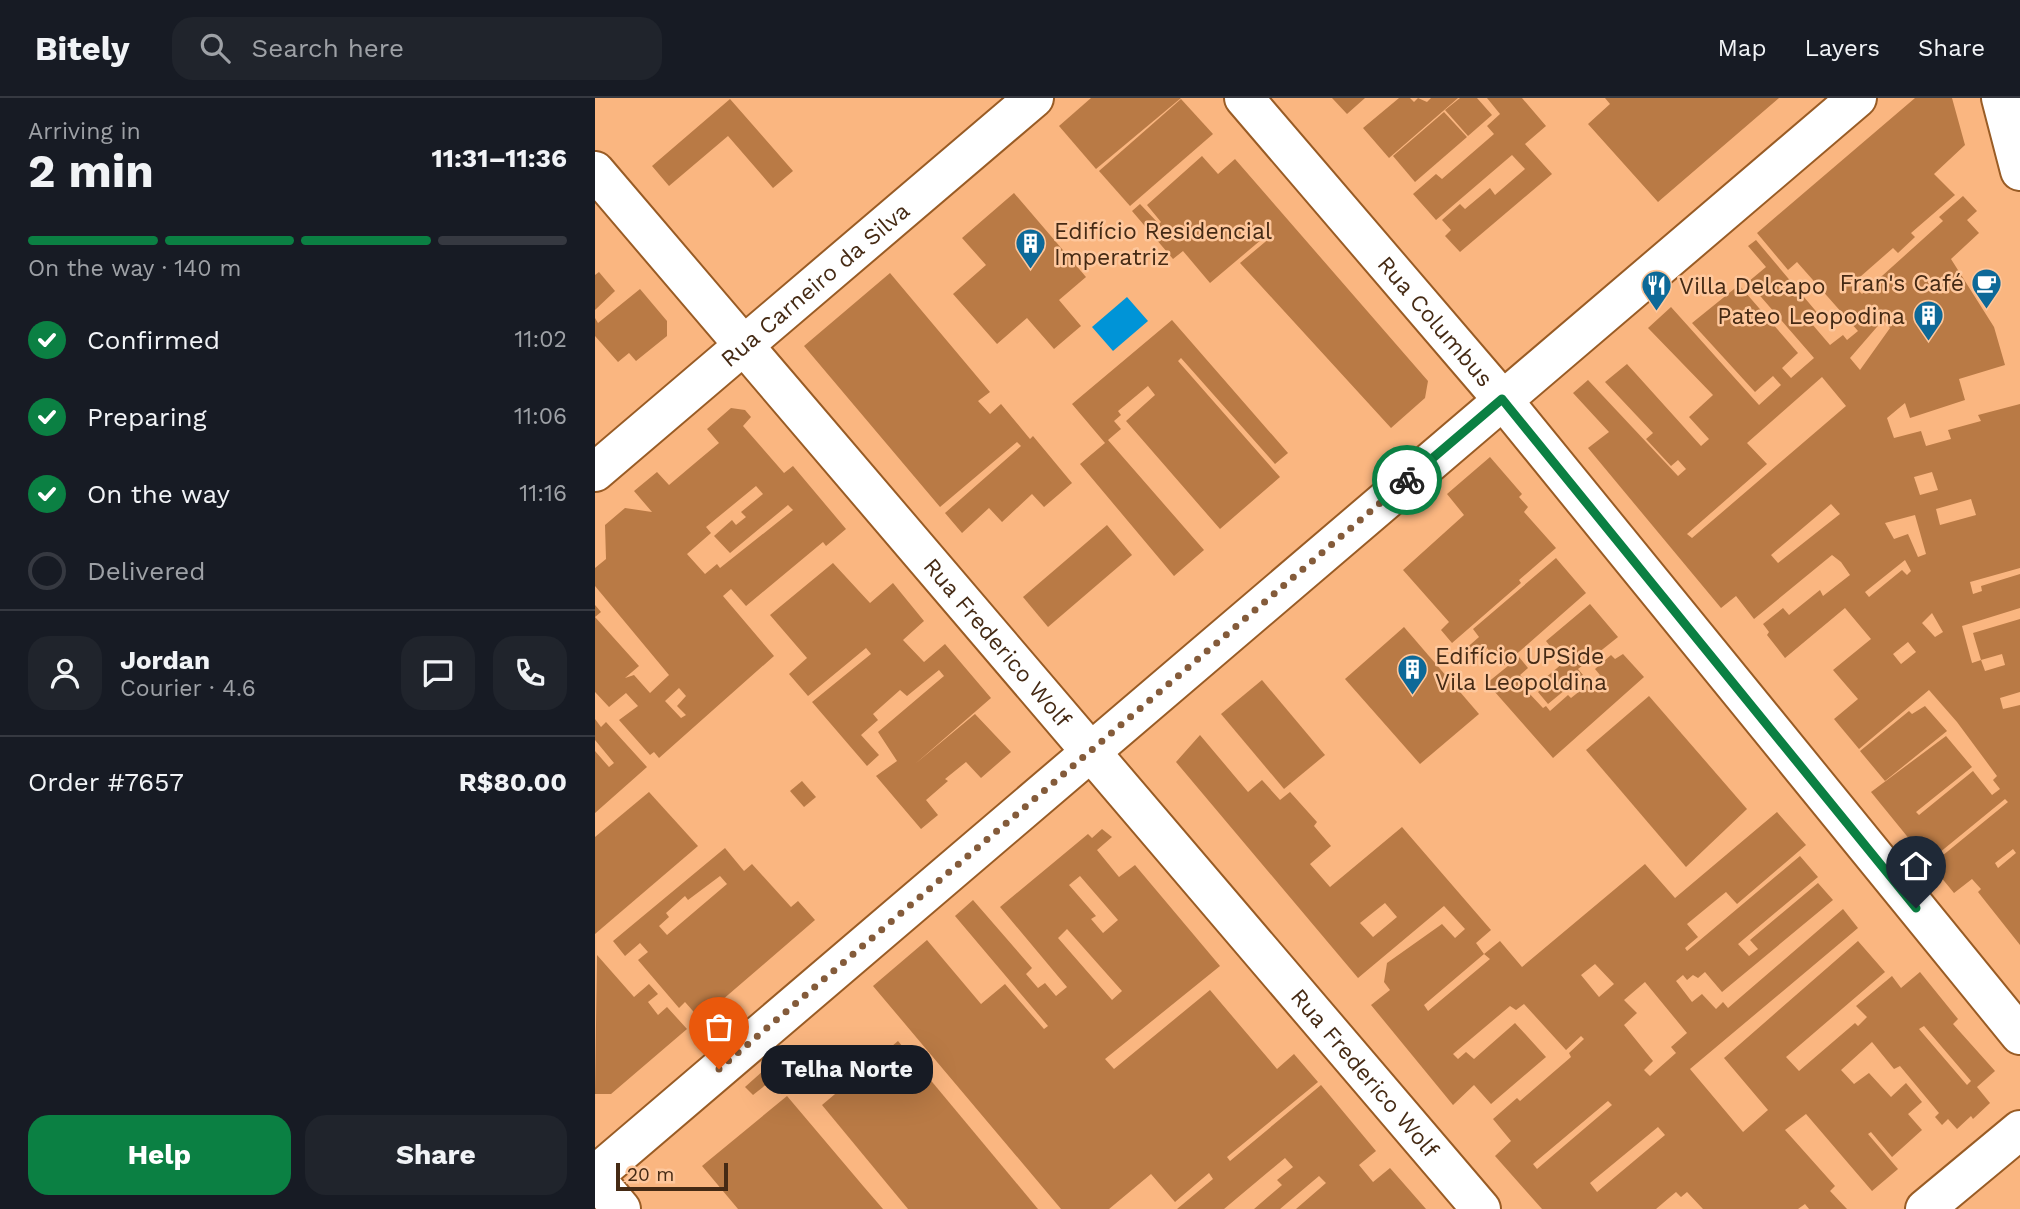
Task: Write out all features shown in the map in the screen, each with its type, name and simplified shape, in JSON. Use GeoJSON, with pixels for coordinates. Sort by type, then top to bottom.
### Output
{"type":"FeatureCollection","features":[{"type":"Feature","properties":{"kind":"street","name":"Rua Carneiro da Silva"},"geometry":{"type":"LineString","coordinates":[[595,472],[1034,98]]}},
{"type":"Feature","properties":{"kind":"street","name":"Rua Columbus"},"geometry":{"type":"LineString","coordinates":[[1244,98],[1502,399],[2020,1035]]}},
{"type":"Feature","properties":{"kind":"street"},"geometry":{"type":"LineString","coordinates":[[621,1209],[595,1177],[1091,750],[1857,98]]}},
{"type":"Feature","properties":{"kind":"street"},"geometry":{"type":"LineString","coordinates":[[2001,98],[2020,171]]}},
{"type":"Feature","properties":{"kind":"street","name":"Rua Frederico Wolf"},"geometry":{"type":"LineString","coordinates":[[595,171],[1481,1209]]}},
{"type":"Feature","properties":{"kind":"street"},"geometry":{"type":"LineString","coordinates":[[1925,1209],[2020,1130]]}},
{"type":"Feature","properties":{"kind":"water"},"geometry":{"type":"Polygon","coordinates":[[[1127,297],[1148,321],[1113,351],[1092,327],[1127,297]]]}},
{"type":"Feature","properties":{"kind":"building"},"geometry":{"type":"Polygon","coordinates":[[[1091,98],[1181,98],[1096,169],[1059,126],[1091,98]]]}},
{"type":"Feature","properties":{"kind":"building"},"geometry":{"type":"Polygon","coordinates":[[[1332,98],[1365,98],[1347,114],[1332,98]]]}},
{"type":"Feature","properties":{"kind":"building"},"geometry":{"type":"Polygon","coordinates":[[[1399,98],[1410,98],[1414,102],[1418,98],[1427,102],[1431,98],[1458,98],[1389,158],[1363,128],[1399,98]]]}},
{"type":"Feature","properties":{"kind":"building"},"geometry":{"type":"Polygon","coordinates":[[[1460,98],[1477,98],[1492,115],[1468,136],[1445,110],[1460,98]]]}},
{"type":"Feature","properties":{"kind":"building"},"geometry":{"type":"Polygon","coordinates":[[[1487,98],[1522,98],[1546,126],[1525,144],[1552,174],[1460,252],[1445,236],[1451,230],[1442,220],[1460,204],[1465,209],[1490,188],[1495,195],[1525,169],[1512,155],[1436,220],[1413,194],[1436,174],[1442,179],[1494,134],[1487,126],[1500,114],[1487,98]]]}},
{"type":"Feature","properties":{"kind":"building"},"geometry":{"type":"Polygon","coordinates":[[[1605,98],[1779,98],[1658,202],[1588,124],[1610,104],[1605,98]]]}},
{"type":"Feature","properties":{"kind":"building"},"geometry":{"type":"Polygon","coordinates":[[[1915,98],[1952,98],[1965,145],[1934,174],[1955,195],[1911,233],[1915,237],[1898,253],[1893,248],[1852,284],[1862,294],[1943,221],[1939,217],[1963,196],[1977,211],[1967,220],[1979,233],[1951,259],[1994,327],[2005,365],[1959,379],[1965,400],[1910,418],[1905,403],[1887,418],[1894,438],[1921,431],[1926,446],[1951,439],[1948,430],[1981,421],[1978,415],[2020,404],[2020,568],[1970,582],[1973,594],[1982,591],[1981,586],[2020,574],[2020,608],[1962,626],[1972,663],[1981,660],[1973,633],[2020,619],[2020,692],[2000,698],[2003,709],[2020,705],[2020,945],[1978,892],[1981,889],[1972,879],[1954,893],[1931,865],[2008,802],[2005,799],[1928,862],[1871,792],[1946,736],[1972,767],[1916,812],[1919,815],[1973,771],[1992,795],[2000,789],[1993,780],[1997,776],[1957,722],[1929,690],[1859,749],[1834,719],[1858,699],[1833,670],[1871,639],[1845,608],[1785,658],[1767,635],[1769,632],[1763,624],[1783,608],[1789,615],[1820,590],[1823,596],[1850,575],[1841,562],[1832,555],[1754,619],[1736,596],[1721,608],[1588,448],[1609,432],[1573,393],[1588,380],[1678,476],[1686,469],[1678,460],[1671,466],[1646,439],[1653,433],[1605,382],[1627,364],[1701,446],[1709,439],[1689,417],[1713,395],[1648,328],[1671,307],[1759,405],[1781,385],[1773,376],[1755,392],[1692,323],[1739,285],[1798,353],[1782,368],[1791,378],[1814,358],[1748,282],[1766,267],[1748,246],[1756,240],[1820,316],[1812,324],[1830,345],[1843,335],[1847,340],[1858,331],[1797,262],[1788,270],[1757,233],[1915,98]],[[1883,320],[1850,358],[1860,370],[1890,328],[1883,320]],[[1822,377],[1747,443],[1767,464],[1687,534],[1692,538],[1846,406],[1822,377]],[[1932,472],[1914,477],[1920,495],[1938,490],[1932,472]],[[1971,499],[1936,509],[1940,525],[1976,515],[1971,499]],[[1831,504],[1771,555],[1778,563],[1840,514],[1831,504]],[[1915,515],[1885,523],[1894,539],[1908,534],[1918,557],[1926,554],[1915,515]],[[1905,560],[1865,592],[1869,597],[1902,570],[1907,575],[1911,571],[1905,560]],[[1932,613],[1922,623],[1935,637],[1943,632],[1932,613]],[[1908,642],[1893,654],[1901,664],[1916,652],[1908,642]],[[2002,654],[1981,660],[1985,671],[2005,665],[2002,654]],[[2013,849],[1995,863],[1998,868],[2016,853],[2013,849]]]}},
{"type":"Feature","properties":{"kind":"building"},"geometry":{"type":"Polygon","coordinates":[[[730,99],[793,171],[773,188],[728,136],[669,186],[652,166],[730,99]]]}},
{"type":"Feature","properties":{"kind":"building"},"geometry":{"type":"Polygon","coordinates":[[[1181,99],[1213,134],[1130,206],[1099,171],[1181,99]]]}},
{"type":"Feature","properties":{"kind":"building"},"geometry":{"type":"Polygon","coordinates":[[[1444,112],[1467,137],[1415,182],[1393,156],[1444,112]]]}},
{"type":"Feature","properties":{"kind":"building"},"geometry":{"type":"Polygon","coordinates":[[[1202,156],[1218,174],[1235,159],[1428,381],[1425,398],[1391,428],[1240,263],[1271,237],[1268,234],[1210,283],[1183,251],[1173,259],[1132,211],[1140,204],[1159,224],[1161,222],[1147,205],[1202,156]]]}},
{"type":"Feature","properties":{"kind":"building","name":"Edifício Residencial Imperatriz"},"geometry":{"type":"Polygon","coordinates":[[[1014,193],[1086,277],[1059,300],[1081,326],[1054,349],[1027,318],[997,344],[953,294],[986,265],[962,238],[1014,193]]]}},
{"type":"Feature","properties":{"kind":"building"},"geometry":{"type":"Polygon","coordinates":[[[599,272],[615,291],[595,310],[595,275],[599,272]]]}},
{"type":"Feature","properties":{"kind":"building"},"geometry":{"type":"Polygon","coordinates":[[[890,273],[990,392],[978,401],[990,414],[1001,404],[1030,439],[1033,436],[1072,483],[1044,507],[1032,494],[1002,522],[989,508],[962,533],[945,513],[1021,446],[1017,442],[940,507],[804,346],[890,273]]]}},
{"type":"Feature","properties":{"kind":"building"},"geometry":{"type":"Polygon","coordinates":[[[640,289],[667,321],[667,336],[636,361],[629,353],[618,362],[595,336],[595,318],[598,323],[640,289]]]}},
{"type":"Feature","properties":{"kind":"building"},"geometry":{"type":"Polygon","coordinates":[[[1172,320],[1288,453],[1275,464],[1181,358],[1178,361],[1280,477],[1220,529],[1126,421],[1155,395],[1148,386],[1118,411],[1121,415],[1114,421],[1121,429],[1108,440],[1204,550],[1174,576],[1080,464],[1105,443],[1072,404],[1172,320]]]}},
{"type":"Feature","properties":{"kind":"building"},"geometry":{"type":"Polygon","coordinates":[[[731,408],[745,410],[751,417],[743,426],[784,473],[793,466],[846,529],[826,546],[823,542],[746,606],[731,589],[723,596],[774,656],[659,758],[654,752],[650,755],[619,720],[638,706],[626,693],[609,707],[595,692],[595,617],[639,666],[625,678],[634,675],[650,693],[669,675],[595,586],[595,568],[606,559],[605,525],[625,508],[652,512],[634,491],[657,472],[669,485],[719,443],[707,429],[731,408]],[[756,486],[706,527],[711,533],[687,554],[705,574],[717,564],[720,568],[793,510],[788,505],[730,553],[714,536],[732,520],[736,525],[746,517],[741,512],[763,494],[756,486]],[[679,688],[665,701],[681,718],[686,715],[677,706],[686,696],[679,688]]]}},
{"type":"Feature","properties":{"kind":"building"},"geometry":{"type":"Polygon","coordinates":[[[1490,457],[1522,494],[1519,497],[1528,507],[1524,512],[1556,548],[1519,580],[1521,583],[1452,643],[1441,630],[1449,622],[1403,570],[1464,515],[1447,494],[1490,457]]]}},
{"type":"Feature","properties":{"kind":"building"},"geometry":{"type":"Polygon","coordinates":[[[1107,525],[1132,555],[1048,627],[1023,597],[1107,525]]]}},
{"type":"Feature","properties":{"kind":"building"},"geometry":{"type":"Polygon","coordinates":[[[1556,558],[1586,593],[1503,666],[1487,648],[1473,662],[1463,651],[1479,637],[1473,629],[1556,558]]]}},
{"type":"Feature","properties":{"kind":"building"},"geometry":{"type":"Polygon","coordinates":[[[833,563],[870,603],[893,583],[924,621],[903,640],[924,662],[945,644],[991,698],[915,764],[975,714],[1011,752],[981,778],[966,762],[945,779],[948,781],[926,800],[938,815],[921,829],[876,776],[897,761],[878,732],[944,676],[939,670],[907,696],[900,690],[873,714],[878,720],[861,735],[879,755],[867,766],[812,702],[871,654],[866,648],[808,696],[789,674],[807,658],[770,615],[833,563]]]}},
{"type":"Feature","properties":{"kind":"building"},"geometry":{"type":"Polygon","coordinates":[[[1590,604],[1618,637],[1578,669],[1583,675],[1548,704],[1538,692],[1548,684],[1544,679],[1563,663],[1546,641],[1590,604]]]}},
{"type":"Feature","properties":{"kind":"building"},"geometry":{"type":"Polygon","coordinates":[[[595,605],[601,612],[595,617],[595,605]]]}},
{"type":"Feature","properties":{"kind":"building","name":"Edifício UPSide Vila Leopoldina"},"geometry":{"type":"Polygon","coordinates":[[[1404,627],[1479,714],[1420,764],[1345,679],[1404,627]]]}},
{"type":"Feature","properties":{"kind":"building"},"geometry":{"type":"Polygon","coordinates":[[[1623,654],[1644,677],[1553,758],[1487,683],[1519,657],[1528,668],[1520,675],[1532,688],[1527,691],[1543,708],[1546,706],[1550,711],[1568,695],[1571,698],[1600,675],[1595,669],[1611,655],[1615,659],[1623,654]]]}},
{"type":"Feature","properties":{"kind":"building"},"geometry":{"type":"Polygon","coordinates":[[[1262,680],[1325,755],[1284,789],[1221,714],[1262,680]]]}},
{"type":"Feature","properties":{"kind":"building"},"geometry":{"type":"Polygon","coordinates":[[[1649,696],[1747,809],[1686,867],[1586,750],[1649,696]]]}},
{"type":"Feature","properties":{"kind":"building"},"geometry":{"type":"Polygon","coordinates":[[[1925,706],[1947,731],[1885,781],[1860,751],[1909,711],[1912,714],[1925,706]]]}},
{"type":"Feature","properties":{"kind":"building"},"geometry":{"type":"Polygon","coordinates":[[[595,719],[601,727],[606,722],[647,767],[595,813],[595,751],[609,767],[614,763],[595,740],[595,719]]]}},
{"type":"Feature","properties":{"kind":"building"},"geometry":{"type":"Polygon","coordinates":[[[1200,735],[1248,792],[1262,780],[1280,800],[1290,792],[1317,822],[1314,826],[1331,846],[1310,864],[1330,887],[1402,827],[1491,930],[1476,943],[1484,954],[1500,941],[1522,967],[1645,864],[1675,898],[1777,812],[1806,845],[1737,904],[1726,892],[1687,924],[1698,937],[1685,948],[1687,951],[1800,856],[1818,877],[1738,944],[1749,956],[1758,949],[1750,940],[1818,883],[1833,900],[1722,992],[1705,972],[1698,978],[1693,975],[1687,980],[1683,975],[1676,981],[1692,1002],[1702,994],[1716,1009],[1723,1002],[1728,1008],[1843,909],[1858,928],[1690,1069],[1743,1132],[1768,1110],[1724,1058],[1858,941],[1885,972],[1786,1057],[1799,1071],[1855,1023],[1858,1026],[1867,1017],[1856,1006],[1892,976],[1901,988],[1920,972],[1958,1019],[1953,1024],[1995,1071],[1977,1087],[1990,1103],[1957,1129],[1948,1119],[1942,1125],[1935,1117],[1939,1113],[1900,1066],[1894,1069],[1872,1042],[1841,1070],[1854,1084],[1869,1073],[1891,1097],[1906,1083],[1922,1102],[1908,1114],[1922,1130],[1892,1157],[1871,1132],[1868,1134],[1898,1169],[1872,1191],[1806,1114],[1785,1130],[1835,1186],[1830,1191],[1847,1209],[1809,1209],[1805,1204],[1798,1209],[1703,1209],[1687,1192],[1681,1197],[1676,1192],[1656,1209],[1542,1209],[1495,1156],[1511,1141],[1493,1119],[1517,1098],[1520,1101],[1571,1057],[1569,1053],[1584,1039],[1581,1036],[1566,1050],[1524,1004],[1516,1010],[1510,1006],[1453,1054],[1458,1059],[1466,1052],[1474,1059],[1515,1023],[1546,1057],[1491,1104],[1474,1085],[1453,1105],[1371,1005],[1390,990],[1384,982],[1387,963],[1442,924],[1455,938],[1465,929],[1444,906],[1358,978],[1176,762],[1200,735]],[[1385,903],[1360,923],[1373,937],[1397,917],[1385,903]],[[1484,954],[1424,1005],[1428,1011],[1490,959],[1484,954]],[[1595,964],[1581,975],[1599,997],[1614,984],[1595,964]],[[1645,982],[1624,1000],[1637,1013],[1624,1025],[1653,1061],[1644,1070],[1650,1076],[1676,1053],[1671,1047],[1687,1033],[1645,982]],[[1924,1026],[1919,1029],[1967,1085],[1971,1081],[1924,1026]],[[1608,1101],[1533,1164],[1537,1169],[1612,1105],[1608,1101]],[[1658,1127],[1590,1183],[1597,1192],[1665,1135],[1658,1127]]]}},
{"type":"Feature","properties":{"kind":"building"},"geometry":{"type":"Polygon","coordinates":[[[802,781],[816,797],[804,807],[790,791],[802,781]]]}},
{"type":"Feature","properties":{"kind":"building"},"geometry":{"type":"Polygon","coordinates":[[[649,792],[698,846],[595,934],[595,837],[649,792]]]}},
{"type":"Feature","properties":{"kind":"building"},"geometry":{"type":"Polygon","coordinates":[[[1102,829],[1112,837],[1097,850],[1119,877],[1135,865],[1220,966],[1105,1059],[1114,1069],[1210,990],[1277,1069],[1294,1054],[1318,1082],[1227,1157],[1230,1161],[1321,1085],[1376,1151],[1359,1165],[1373,1182],[1390,1168],[1426,1209],[1296,1209],[1326,1183],[1319,1176],[1280,1209],[1254,1209],[1282,1185],[1277,1180],[1293,1167],[1285,1158],[1224,1209],[1177,1209],[1213,1179],[1209,1173],[1175,1202],[1151,1174],[1109,1209],[1061,1209],[873,986],[927,940],[981,1004],[1005,984],[1044,1029],[1048,1026],[955,916],[973,900],[1032,968],[1026,974],[1038,988],[1045,983],[1056,996],[1067,987],[1000,907],[1088,834],[1092,838],[1102,829]],[[1080,876],[1069,885],[1096,916],[1091,919],[1103,933],[1118,920],[1080,876]],[[1067,929],[1058,938],[1112,1000],[1122,991],[1067,929]]]}},
{"type":"Feature","properties":{"kind":"building"},"geometry":{"type":"Polygon","coordinates":[[[725,848],[744,871],[752,864],[791,907],[798,901],[815,920],[700,1019],[685,1002],[679,1008],[638,960],[648,952],[640,943],[625,956],[613,941],[725,848]],[[720,876],[688,900],[685,896],[666,913],[669,917],[659,926],[667,935],[727,884],[720,876]]]}},
{"type":"Feature","properties":{"kind":"building"},"geometry":{"type":"Polygon","coordinates":[[[597,955],[634,997],[649,984],[658,994],[648,1002],[658,1015],[667,1007],[687,1029],[611,1094],[595,1094],[597,955]]]}},
{"type":"Feature","properties":{"kind":"building"},"geometry":{"type":"Polygon","coordinates":[[[898,1041],[1038,1209],[908,1209],[822,1105],[898,1041]]]}},
{"type":"Feature","properties":{"kind":"building"},"geometry":{"type":"Polygon","coordinates":[[[802,1052],[812,1065],[799,1075],[789,1063],[802,1052]]]}},
{"type":"Feature","properties":{"kind":"building"},"geometry":{"type":"Polygon","coordinates":[[[764,1070],[773,1079],[753,1095],[745,1087],[764,1070]]]}},
{"type":"Feature","properties":{"kind":"building"},"geometry":{"type":"Polygon","coordinates":[[[787,1096],[883,1209],[738,1209],[702,1166],[787,1096]]]}},
{"type":"Feature","properties":{"kind":"way so far"},"geometry":{"type":"LineString","coordinates":[[719,1069],[1407,480]]}},
{"type":"Feature","properties":{"kind":"place","name":"Edifício Residencial Imperatriz"},"geometry":{"type":"Point","coordinates":[1031,271]}},
{"type":"Feature","properties":{"kind":"place","name":"Fran's Café"},"geometry":{"type":"Point","coordinates":[1987,310]}},
{"type":"Feature","properties":{"kind":"place","name":"Villa Delcapo"},"geometry":{"type":"Point","coordinates":[1656,313]}},
{"type":"Feature","properties":{"kind":"place","name":"Pateo Leopodina"},"geometry":{"type":"Point","coordinates":[1928,343]}},
{"type":"Feature","properties":{"kind":"place","name":"Edifício UPSide Vila Leopoldina"},"geometry":{"type":"Point","coordinates":[1412,696]}},
{"type":"Feature","properties":{"kind":"place","name":"Telha Norte"},"geometry":{"type":"Point","coordinates":[719,1069]}},
{"type":"Feature","properties":{"kind":"route"},"geometry":{"type":"LineString","coordinates":[[1407,480],[1502,399],[1916,908]]}}]}
